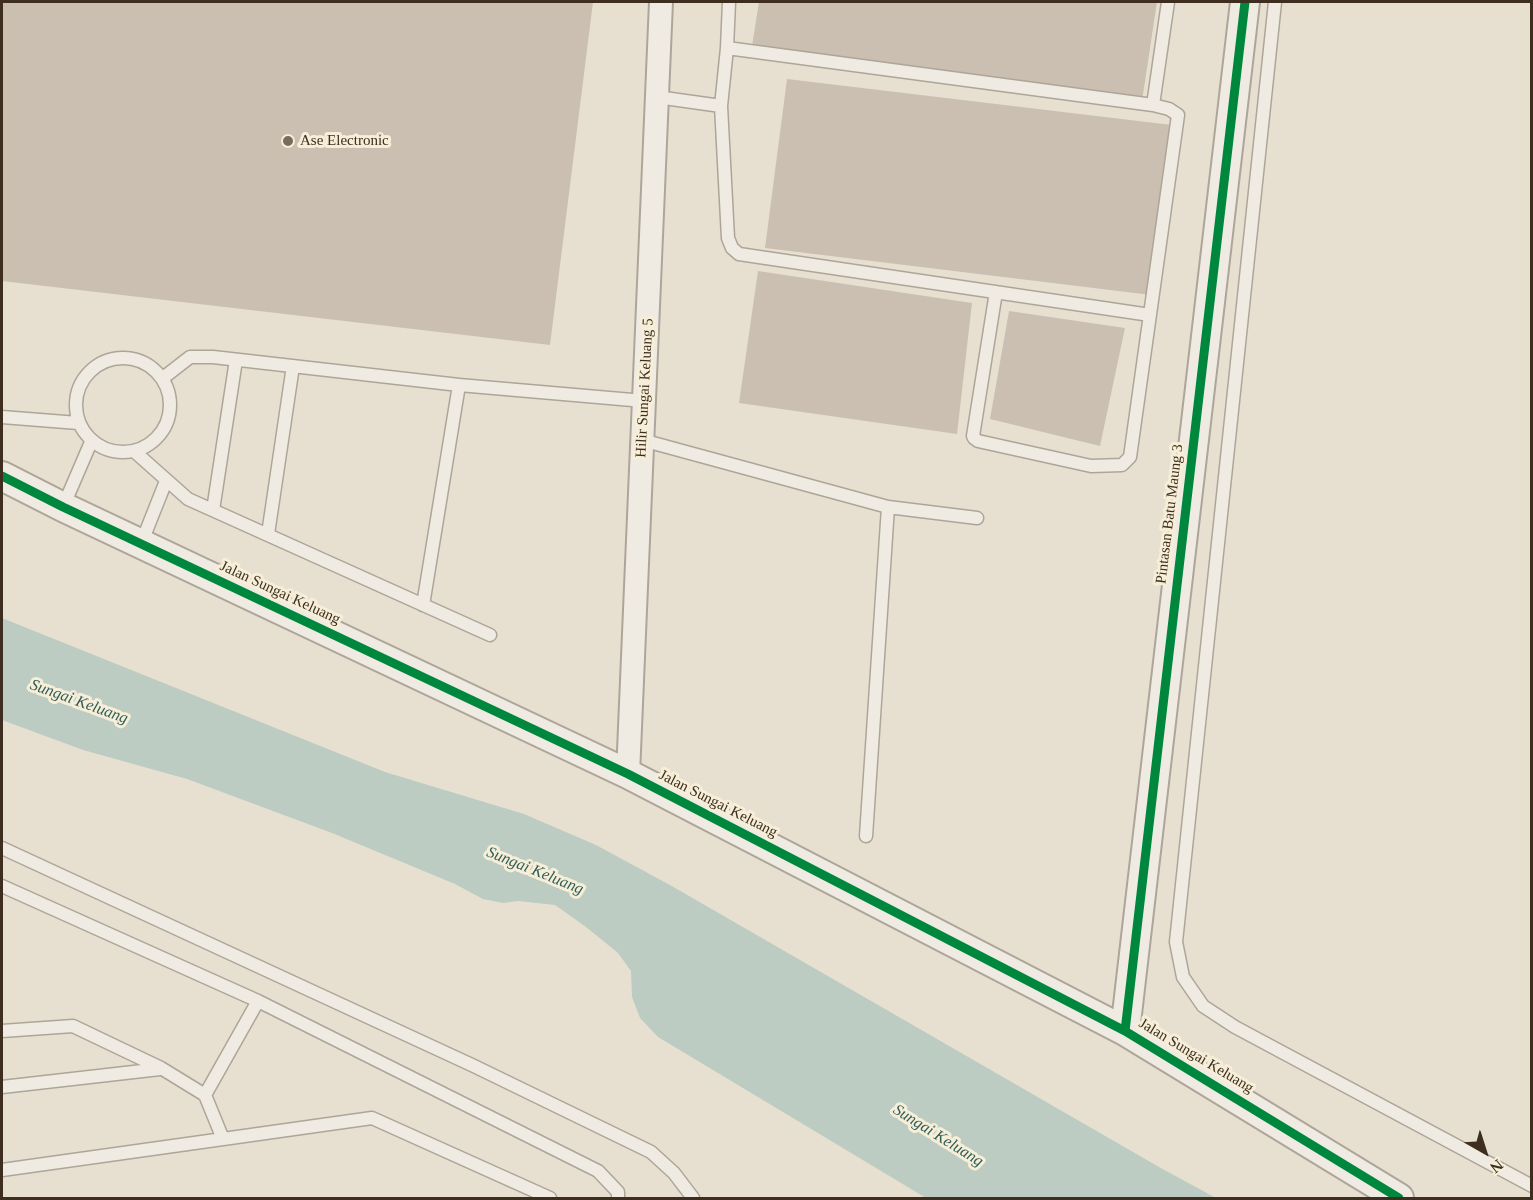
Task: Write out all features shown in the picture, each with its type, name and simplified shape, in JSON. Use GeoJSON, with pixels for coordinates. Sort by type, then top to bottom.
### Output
{"type":"FeatureCollection","features":[{"type":"Feature","properties":{"kind":"street","name":"Hilir Sungai Keluang 5"},"geometry":{"type":"LineString","coordinates":[[628,774],[661,2]]}},
{"type":"Feature","properties":{"kind":"street","name":"Pintasan Batu Maung 3"},"geometry":{"type":"LineString","coordinates":[[1125,1031],[1245,2]]}},
{"type":"Feature","properties":{"kind":"street","name":"Jalan Sungai Keluang"},"geometry":{"type":"LineString","coordinates":[[2,476],[628,774],[1125,1031],[1399,1198]]}},
{"type":"Feature","properties":{"kind":"lane"},"geometry":{"type":"LineString","coordinates":[[729,2],[721,106],[728,238],[732,248],[739,254],[1150,315]]}},
{"type":"Feature","properties":{"kind":"lane"},"geometry":{"type":"LineString","coordinates":[[1153,105],[1168,2]]}},
{"type":"Feature","properties":{"kind":"lane"},"geometry":{"type":"LineString","coordinates":[[1275,2],[1176,942],[1183,977],[1203,1006],[1235,1027],[1532,1186]]}},
{"type":"Feature","properties":{"kind":"lane"},"geometry":{"type":"LineString","coordinates":[[727,48],[1153,105],[1169,109],[1178,115],[1130,457],[1122,465],[1091,466],[978,441],[972,436],[996,292]]}},
{"type":"Feature","properties":{"kind":"lane"},"geometry":{"type":"LineString","coordinates":[[657,97],[721,106]]}},
{"type":"Feature","properties":{"kind":"lane"},"geometry":{"type":"LineString","coordinates":[[123,357],[146,362],[163,378],[172,399],[168,422],[155,441],[135,452],[112,452],[91,442],[78,423],[75,400],[84,378],[101,363],[123,357]]}},
{"type":"Feature","properties":{"kind":"lane"},"geometry":{"type":"LineString","coordinates":[[163,378],[190,357],[459,385],[644,401]]}},
{"type":"Feature","properties":{"kind":"lane"},"geometry":{"type":"LineString","coordinates":[[213,510],[236,360]]}},
{"type":"Feature","properties":{"kind":"lane"},"geometry":{"type":"LineString","coordinates":[[268,534],[293,366]]}},
{"type":"Feature","properties":{"kind":"lane"},"geometry":{"type":"LineString","coordinates":[[423,605],[459,385]]}},
{"type":"Feature","properties":{"kind":"lane"},"geometry":{"type":"LineString","coordinates":[[2,417],[78,423]]}},
{"type":"Feature","properties":{"kind":"lane"},"geometry":{"type":"LineString","coordinates":[[642,440],[888,507],[977,518]]}},
{"type":"Feature","properties":{"kind":"lane"},"geometry":{"type":"LineString","coordinates":[[63,507],[91,442]]}},
{"type":"Feature","properties":{"kind":"lane"},"geometry":{"type":"LineString","coordinates":[[135,452],[188,499],[490,635]]}},
{"type":"Feature","properties":{"kind":"lane"},"geometry":{"type":"LineString","coordinates":[[141,544],[166,481]]}},
{"type":"Feature","properties":{"kind":"lane"},"geometry":{"type":"LineString","coordinates":[[866,837],[888,507]]}},
{"type":"Feature","properties":{"kind":"lane"},"geometry":{"type":"LineString","coordinates":[[2,848],[464,1061],[651,1152],[674,1173],[693,1198]]}},
{"type":"Feature","properties":{"kind":"lane"},"geometry":{"type":"LineString","coordinates":[[2,886],[258,1001],[598,1171],[618,1192],[618,1198]]}},
{"type":"Feature","properties":{"kind":"lane"},"geometry":{"type":"LineString","coordinates":[[205,1095],[258,1001]]}},
{"type":"Feature","properties":{"kind":"lane"},"geometry":{"type":"LineString","coordinates":[[2,1031],[73,1026],[161,1068],[205,1095],[223,1140]]}},
{"type":"Feature","properties":{"kind":"lane"},"geometry":{"type":"LineString","coordinates":[[2,1087],[161,1068]]}},
{"type":"Feature","properties":{"kind":"lane"},"geometry":{"type":"LineString","coordinates":[[2,1170],[372,1118],[550,1198]]}},
{"type":"Feature","properties":{"kind":"water","name":"Sungai Keluang"},"geometry":{"type":"Polygon","coordinates":[[[2,618],[385,772],[524,814],[596,845],[670,885],[1216,1198],[926,1198],[658,1037],[640,1018],[632,997],[631,971],[618,953],[555,905],[518,901],[503,903],[483,899],[455,884],[332,833],[187,779],[83,750],[2,720],[2,618]]]}},
{"type":"Feature","properties":{"kind":"building","name":"Ase Electronic"},"geometry":{"type":"Polygon","coordinates":[[[2,2],[593,2],[550,345],[2,281],[2,2]]]}},
{"type":"Feature","properties":{"kind":"building"},"geometry":{"type":"Polygon","coordinates":[[[759,2],[1157,2],[1142,101],[752,46],[759,2]]]}},
{"type":"Feature","properties":{"kind":"building"},"geometry":{"type":"Polygon","coordinates":[[[787,79],[1172,125],[1151,295],[765,248],[787,79]]]}},
{"type":"Feature","properties":{"kind":"building"},"geometry":{"type":"Polygon","coordinates":[[[758,271],[972,303],[957,434],[739,403],[758,271]]]}},
{"type":"Feature","properties":{"kind":"building"},"geometry":{"type":"Polygon","coordinates":[[[1009,311],[1125,328],[1100,446],[990,419],[1009,311]]]}},
{"type":"Feature","properties":{"kind":"cycle path"},"geometry":{"type":"LineString","coordinates":[[1125,1031],[1245,2]]}},
{"type":"Feature","properties":{"kind":"cycle path"},"geometry":{"type":"LineString","coordinates":[[2,476],[628,774],[1125,1031],[1399,1198]]}},
{"type":"Feature","properties":{"kind":"place","name":"Ase Electronic"},"geometry":{"type":"Point","coordinates":[288,141]}}]}
